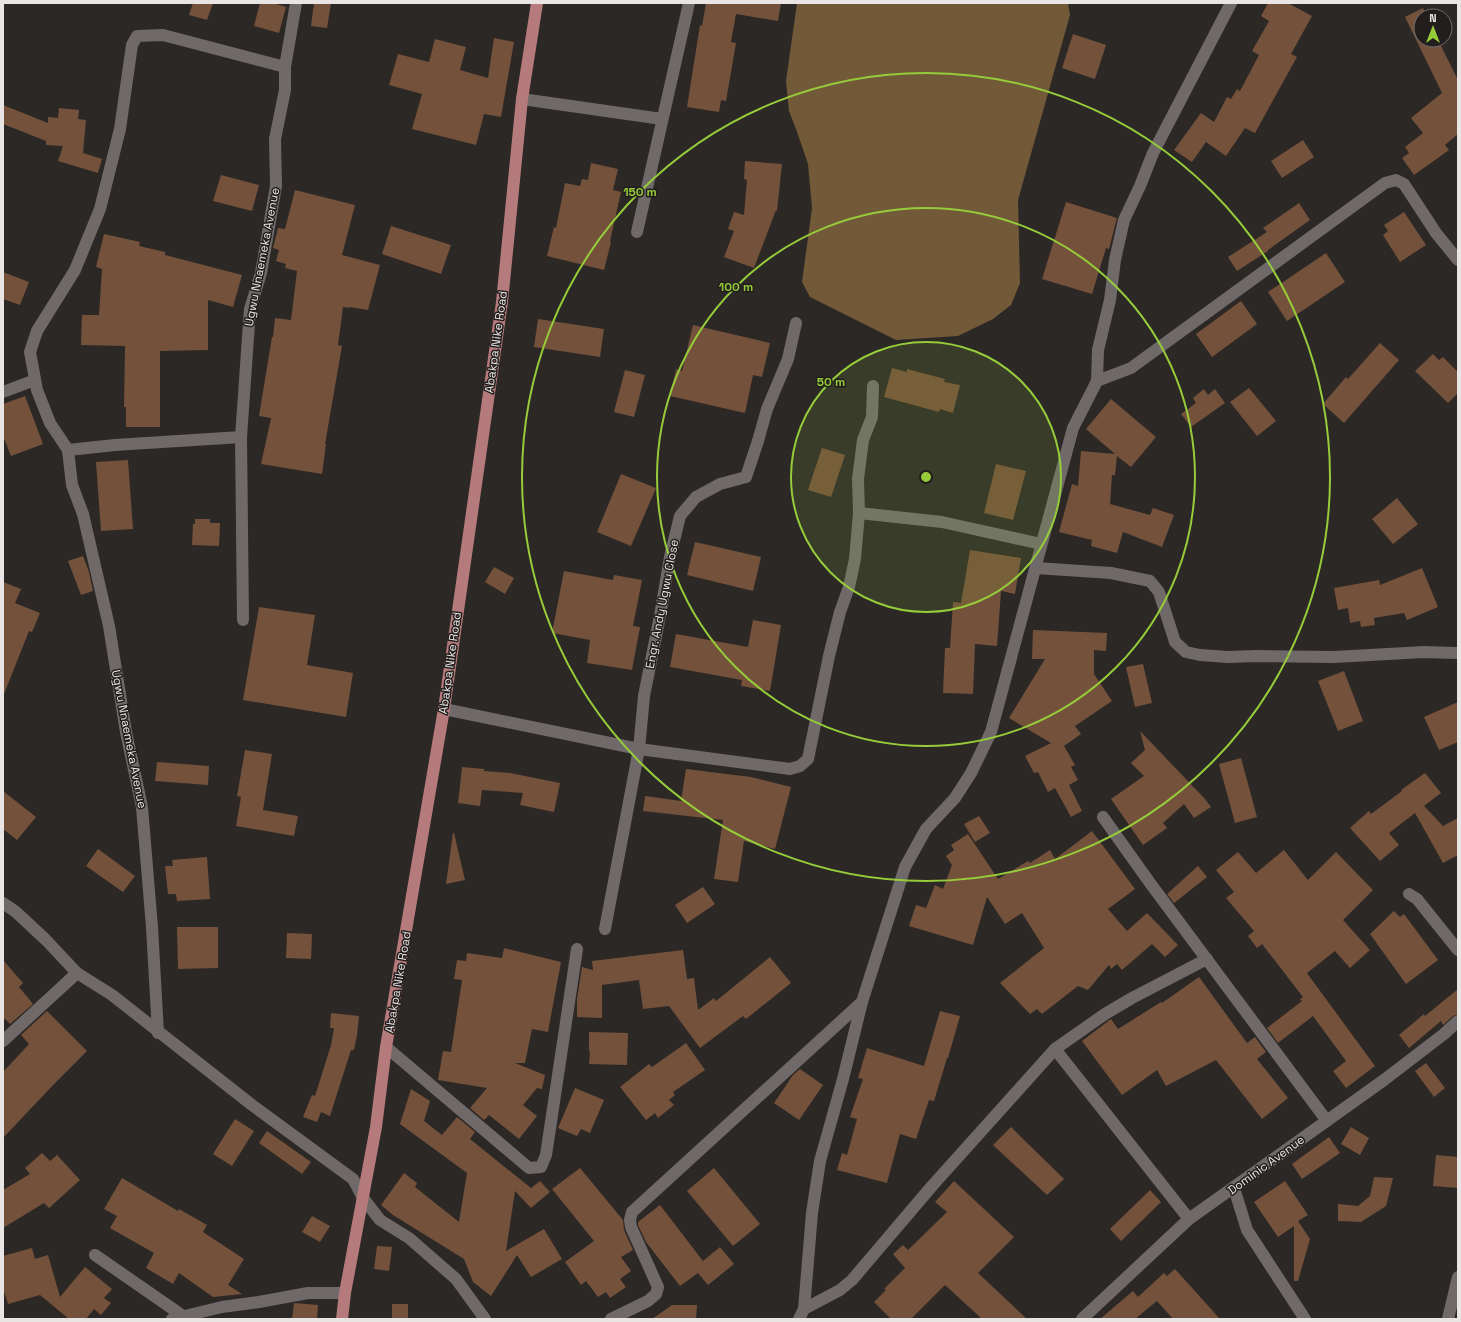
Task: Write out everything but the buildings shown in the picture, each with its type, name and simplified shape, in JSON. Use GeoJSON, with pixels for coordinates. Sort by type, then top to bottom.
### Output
{"type":"FeatureCollection","features":[{"type":"Feature","properties":{"kind":"main road","name":"Abakpa Nike Road"},"geometry":{"type":"LineString","coordinates":[[342,1319],[345,1293],[376,1127],[386,1048],[444,709],[502,302],[522,99],[537,3]]}},
{"type":"Feature","properties":{"kind":"street","name":"Ugwu Nnaemeka Avenue"},"geometry":{"type":"LineString","coordinates":[[243,620],[240,437],[250,309],[261,273],[276,186],[275,139],[285,90],[285,67],[296,3]]}},
{"type":"Feature","properties":{"kind":"street"},"geometry":{"type":"LineString","coordinates":[[637,232],[689,3]]}},
{"type":"Feature","properties":{"kind":"street"},"geometry":{"type":"LineString","coordinates":[[801,1314],[812,1213],[820,1161],[843,1079],[862,1002],[905,867],[926,829],[955,798],[971,774],[990,732],[1073,428],[1097,381],[1098,350],[1110,300],[1115,260],[1124,220],[1153,153],[1231,3]]}},
{"type":"Feature","properties":{"kind":"street"},"geometry":{"type":"LineString","coordinates":[[240,437],[115,445],[68,450],[50,423],[35,380],[30,352],[36,331],[75,270],[100,209],[120,129],[132,45],[138,36],[163,35],[285,67]]}},
{"type":"Feature","properties":{"kind":"street"},"geometry":{"type":"LineString","coordinates":[[522,99],[662,120]]}},
{"type":"Feature","properties":{"kind":"street"},"geometry":{"type":"LineString","coordinates":[[1097,381],[1131,368],[1385,183],[1396,180],[1404,184],[1436,233],[1458,260]]}},
{"type":"Feature","properties":{"kind":"street","name":"Engr. Andy Ugwu Close"},"geometry":{"type":"LineString","coordinates":[[605,929],[639,749],[644,696],[670,557],[680,516],[696,497],[720,484],[746,477],[767,409],[788,359],[796,323]]}},
{"type":"Feature","properties":{"kind":"street"},"geometry":{"type":"LineString","coordinates":[[3,392],[35,380]]}},
{"type":"Feature","properties":{"kind":"street"},"geometry":{"type":"LineString","coordinates":[[444,709],[639,749],[790,769],[800,766],[808,759],[829,656],[840,612],[849,587],[855,559],[859,514],[858,479],[863,440],[872,417],[873,386]]}},
{"type":"Feature","properties":{"kind":"street","name":"Ugwu Nnaemeka Avenue"},"geometry":{"type":"LineString","coordinates":[[68,450],[72,485],[83,514],[109,626],[126,732],[142,807],[152,927],[158,1033]]}},
{"type":"Feature","properties":{"kind":"street"},"geometry":{"type":"LineString","coordinates":[[859,514],[942,522],[1041,544]]}},
{"type":"Feature","properties":{"kind":"street"},"geometry":{"type":"LineString","coordinates":[[1036,568],[1111,573],[1150,581],[1159,592],[1175,642],[1186,652],[1200,655],[1334,657],[1424,652],[1458,653]]}},
{"type":"Feature","properties":{"kind":"street"},"geometry":{"type":"LineString","coordinates":[[1102,817],[1327,1121]]}},
{"type":"Feature","properties":{"kind":"street"},"geometry":{"type":"LineString","coordinates":[[1409,894],[1417,899],[1458,950]]}},
{"type":"Feature","properties":{"kind":"street"},"geometry":{"type":"LineString","coordinates":[[3,903],[16,912],[41,935],[77,973],[112,995],[158,1033],[300,1142],[352,1179],[363,1198],[380,1220],[408,1238],[456,1279],[485,1319]]}},
{"type":"Feature","properties":{"kind":"street"},"geometry":{"type":"LineString","coordinates":[[386,1048],[530,1168],[541,1167],[546,1155],[577,949]]}},
{"type":"Feature","properties":{"kind":"street"},"geometry":{"type":"LineString","coordinates":[[801,1314],[840,1290],[852,1280],[932,1186],[1055,1049],[1105,1014],[1132,998],[1207,959]]}},
{"type":"Feature","properties":{"kind":"street"},"geometry":{"type":"LineString","coordinates":[[3,1041],[77,973]]}},
{"type":"Feature","properties":{"kind":"street"},"geometry":{"type":"LineString","coordinates":[[611,1319],[648,1301],[656,1294],[658,1288],[631,1227],[630,1220],[632,1212],[862,1002]]}},
{"type":"Feature","properties":{"kind":"street","name":"Dominic Avenue"},"geometry":{"type":"LineString","coordinates":[[1082,1319],[1190,1219],[1390,1076],[1444,1034],[1458,1021]]}},
{"type":"Feature","properties":{"kind":"street"},"geometry":{"type":"LineString","coordinates":[[1055,1049],[1190,1219]]}},
{"type":"Feature","properties":{"kind":"street"},"geometry":{"type":"LineString","coordinates":[[1234,1188],[1247,1230],[1305,1319]]}},
{"type":"Feature","properties":{"kind":"street"},"geometry":{"type":"LineString","coordinates":[[95,1255],[178,1317],[222,1307],[308,1293],[345,1293]]}},
{"type":"Feature","properties":{"kind":"street"},"geometry":{"type":"LineString","coordinates":[[1448,1319],[1458,1277]]}},
{"type":"Feature","properties":{"kind":"shaded area"},"geometry":{"type":"Polygon","coordinates":[[[797,3],[1068,3],[1070,15],[1018,200],[1020,283],[1011,305],[993,319],[958,336],[896,340],[810,297],[802,282],[812,208],[808,164],[789,111],[786,81],[797,3]]]}}]}
